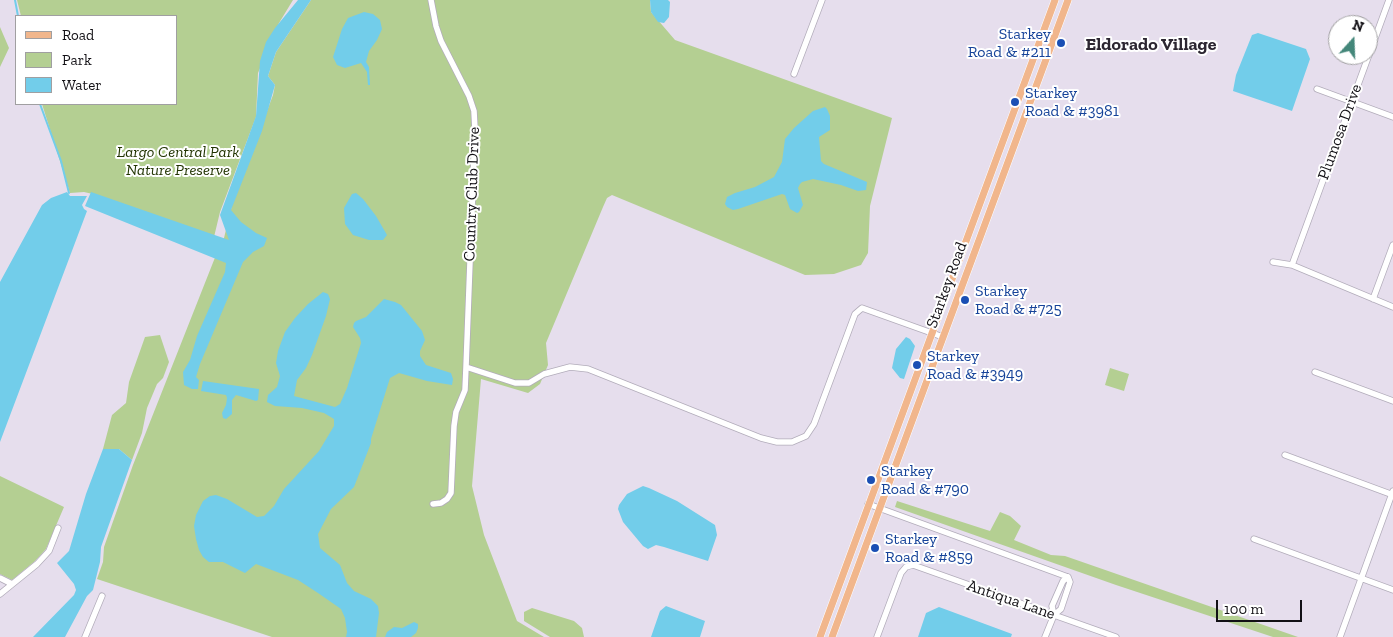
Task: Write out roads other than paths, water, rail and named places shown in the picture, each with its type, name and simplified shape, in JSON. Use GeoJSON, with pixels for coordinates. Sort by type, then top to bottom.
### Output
{"type":"FeatureCollection","features":[{"type":"Feature","properties":{"kind":"main road","name":"Starkey Road"},"geometry":{"type":"LineString","coordinates":[[820,637],[1055,0]]}},
{"type":"Feature","properties":{"kind":"main road","name":"Starkey Road"},"geometry":{"type":"LineString","coordinates":[[832,637],[1068,0]]}},
{"type":"Feature","properties":{"kind":"street","name":"Country Club Drive"},"geometry":{"type":"LineString","coordinates":[[431,0],[441,41],[469,96],[474,111],[475,130],[465,390],[456,412],[450,493],[447,499],[441,503],[433,504]]}},
{"type":"Feature","properties":{"kind":"street"},"geometry":{"type":"LineString","coordinates":[[794,74],[822,0]]}},
{"type":"Feature","properties":{"kind":"street","name":"Plumosa Drive"},"geometry":{"type":"LineString","coordinates":[[1292,265],[1389,0]]}},
{"type":"Feature","properties":{"kind":"street"},"geometry":{"type":"LineString","coordinates":[[1317,89],[1393,116]]}},
{"type":"Feature","properties":{"kind":"street"},"geometry":{"type":"LineString","coordinates":[[1373,299],[1393,245]]}},
{"type":"Feature","properties":{"kind":"street"},"geometry":{"type":"LineString","coordinates":[[1273,262],[1292,265],[1393,307]]}},
{"type":"Feature","properties":{"kind":"street"},"geometry":{"type":"LineString","coordinates":[[466,367],[516,383],[529,383],[544,374],[570,367],[588,369],[761,438],[777,442],[792,442],[806,436],[814,424],[847,340],[855,314],[862,308],[943,336]]}},
{"type":"Feature","properties":{"kind":"street"},"geometry":{"type":"LineString","coordinates":[[1315,372],[1393,402]]}},
{"type":"Feature","properties":{"kind":"street"},"geometry":{"type":"LineString","coordinates":[[1284,455],[1393,494],[1340,637]]}},
{"type":"Feature","properties":{"kind":"street"},"geometry":{"type":"LineString","coordinates":[[868,504],[1068,577],[1062,580],[1052,606],[1054,615],[1045,637]]}},
{"type":"Feature","properties":{"kind":"street"},"geometry":{"type":"LineString","coordinates":[[0,594],[37,564],[49,551],[58,528]]}},
{"type":"Feature","properties":{"kind":"street"},"geometry":{"type":"LineString","coordinates":[[1254,539],[1393,590]]}},
{"type":"Feature","properties":{"kind":"street","name":"Antiqua Lane"},"geometry":{"type":"LineString","coordinates":[[877,637],[901,572],[906,567],[913,565],[1116,637]]}},
{"type":"Feature","properties":{"kind":"street"},"geometry":{"type":"LineString","coordinates":[[0,578],[12,584]]}},
{"type":"Feature","properties":{"kind":"street"},"geometry":{"type":"LineString","coordinates":[[85,637],[102,596]]}},
{"type":"Feature","properties":{"kind":"water"},"geometry":{"type":"Polygon","coordinates":[[[298,0],[311,0],[276,52],[268,76],[275,85],[262,131],[231,210],[241,222],[256,233],[267,238],[264,246],[253,252],[243,262],[200,364],[196,377],[199,380],[198,389],[192,389],[184,385],[183,372],[190,360],[197,336],[225,272],[226,263],[85,206],[91,192],[229,240],[220,215],[256,116],[260,61],[266,42],[298,0]]]}},
{"type":"Feature","properties":{"kind":"water"},"geometry":{"type":"Polygon","coordinates":[[[650,0],[668,0],[670,2],[669,17],[664,23],[658,22],[651,12],[650,0]]]}},
{"type":"Feature","properties":{"kind":"water"},"geometry":{"type":"Polygon","coordinates":[[[364,12],[373,14],[380,20],[382,29],[369,51],[366,62],[369,67],[370,85],[368,85],[367,72],[361,63],[345,68],[337,65],[333,57],[342,29],[348,18],[364,12]]]}},
{"type":"Feature","properties":{"kind":"water"},"geometry":{"type":"Polygon","coordinates":[[[1258,33],[1306,49],[1310,59],[1292,111],[1233,91],[1236,75],[1252,35],[1258,33]]]}},
{"type":"Feature","properties":{"kind":"water"},"geometry":{"type":"Polygon","coordinates":[[[825,107],[830,116],[830,130],[819,137],[821,161],[867,182],[866,190],[858,191],[813,179],[802,182],[798,188],[803,205],[797,213],[790,209],[785,195],[782,194],[738,209],[733,210],[727,207],[725,204],[727,197],[755,187],[774,177],[782,162],[785,139],[813,111],[825,107]]]}},
{"type":"Feature","properties":{"kind":"water"},"geometry":{"type":"Polygon","coordinates":[[[67,192],[70,196],[87,196],[82,205],[87,211],[0,442],[0,282],[42,205],[51,198],[67,192]]]}},
{"type":"Feature","properties":{"kind":"water"},"geometry":{"type":"Polygon","coordinates":[[[356,193],[376,216],[387,235],[383,240],[369,240],[353,235],[345,224],[344,208],[352,194],[356,193]]]}},
{"type":"Feature","properties":{"kind":"water"},"geometry":{"type":"Polygon","coordinates":[[[323,292],[328,294],[330,299],[326,316],[312,355],[306,368],[297,380],[294,396],[335,407],[340,404],[361,343],[353,327],[354,323],[366,317],[384,299],[401,305],[422,331],[425,340],[420,356],[426,365],[451,373],[453,379],[452,385],[427,381],[399,373],[390,378],[371,443],[354,487],[331,509],[318,534],[320,548],[340,565],[347,583],[354,591],[371,599],[378,606],[376,637],[346,637],[345,618],[341,609],[298,580],[256,564],[245,573],[223,562],[209,562],[199,550],[194,526],[196,515],[203,501],[210,496],[216,495],[227,499],[257,517],[264,516],[274,506],[284,489],[319,451],[334,426],[334,419],[324,413],[302,408],[275,406],[267,402],[268,395],[277,387],[280,376],[276,363],[285,332],[308,304],[323,292]]]}},
{"type":"Feature","properties":{"kind":"water"},"geometry":{"type":"Polygon","coordinates":[[[906,337],[915,346],[904,379],[900,378],[892,368],[896,349],[906,337]]]}},
{"type":"Feature","properties":{"kind":"water"},"geometry":{"type":"Polygon","coordinates":[[[203,381],[259,389],[258,400],[236,395],[232,400],[232,414],[226,419],[223,418],[222,413],[226,405],[226,395],[201,391],[203,381]]]}},
{"type":"Feature","properties":{"kind":"water"},"geometry":{"type":"Polygon","coordinates":[[[103,449],[119,449],[132,460],[101,547],[100,562],[93,590],[87,596],[65,637],[33,637],[74,595],[76,590],[74,584],[57,563],[69,551],[86,494],[103,449]]]}},
{"type":"Feature","properties":{"kind":"water"},"geometry":{"type":"Polygon","coordinates":[[[643,486],[677,501],[715,525],[717,535],[708,561],[656,545],[648,549],[643,546],[623,522],[618,509],[627,494],[643,486]]]}},
{"type":"Feature","properties":{"kind":"water"},"geometry":{"type":"Polygon","coordinates":[[[666,606],[705,621],[700,637],[651,637],[660,611],[666,606]]]}},
{"type":"Feature","properties":{"kind":"water"},"geometry":{"type":"Polygon","coordinates":[[[939,607],[1012,634],[1011,637],[918,637],[926,613],[939,607]]]}},
{"type":"Feature","properties":{"kind":"water"},"geometry":{"type":"Polygon","coordinates":[[[414,622],[418,624],[418,628],[411,637],[385,637],[387,632],[394,627],[402,628],[414,622]]]}},
{"type":"Feature","properties":{"kind":"waterway"},"geometry":{"type":"LineString","coordinates":[[15,0],[18,15]]}},
{"type":"Feature","properties":{"kind":"waterway"},"geometry":{"type":"LineString","coordinates":[[40,105],[61,161],[69,193]]}},
{"type":"Feature","properties":{"kind":"place","name":"Starkey Road & #211"},"geometry":{"type":"Point","coordinates":[1061,43]}},
{"type":"Feature","properties":{"kind":"place","name":"Starkey Road & #3981"},"geometry":{"type":"Point","coordinates":[1015,102]}},
{"type":"Feature","properties":{"kind":"place","name":"Starkey Road & #725"},"geometry":{"type":"Point","coordinates":[965,300]}},
{"type":"Feature","properties":{"kind":"place","name":"Starkey Road & #3949"},"geometry":{"type":"Point","coordinates":[917,365]}},
{"type":"Feature","properties":{"kind":"place","name":"Starkey Road & #790"},"geometry":{"type":"Point","coordinates":[871,480]}},
{"type":"Feature","properties":{"kind":"place","name":"Starkey Road & #859"},"geometry":{"type":"Point","coordinates":[875,548]}},
{"type":"Feature","properties":{"kind":"district","name":"Eldorado Village"},"geometry":{"type":"Point","coordinates":[1151,45]}},
{"type":"Feature","properties":{"kind":"park label","name":"Largo Central Park Nature Preserve"},"geometry":{"type":"Point","coordinates":[178,161]}}]}
